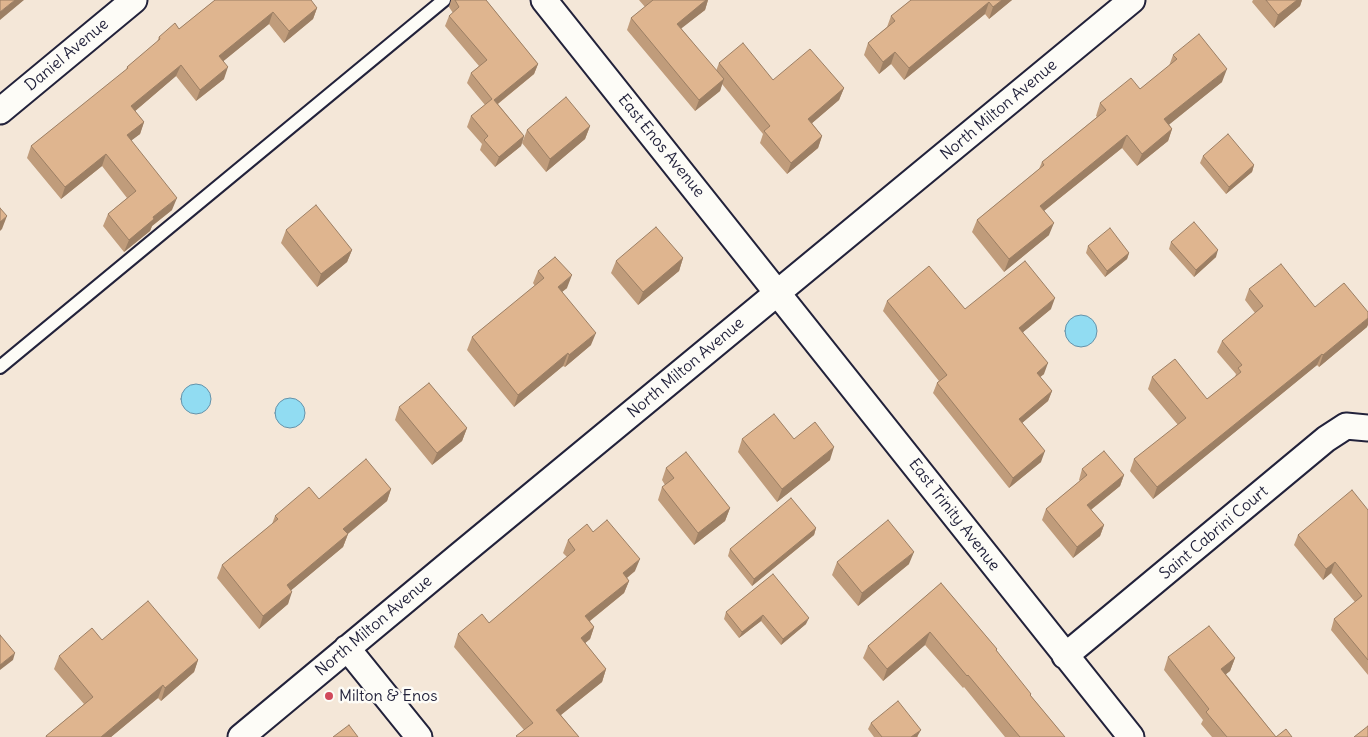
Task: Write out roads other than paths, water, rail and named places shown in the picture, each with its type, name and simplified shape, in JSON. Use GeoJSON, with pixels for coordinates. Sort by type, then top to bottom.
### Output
{"type":"FeatureCollection","features":[{"type":"Feature","properties":{"kind":"street","name":"Daniel Avenue"},"geometry":{"type":"LineString","coordinates":[[0,110],[134,0]]}},
{"type":"Feature","properties":{"kind":"street","name":"East Enos Avenue"},"geometry":{"type":"LineString","coordinates":[[544,0],[777,293]]}},
{"type":"Feature","properties":{"kind":"street","name":"North Milton Avenue"},"geometry":{"type":"LineString","coordinates":[[241,737],[1132,0]]}},
{"type":"Feature","properties":{"kind":"street","name":"East Trinity Avenue"},"geometry":{"type":"LineString","coordinates":[[777,293],[1131,737]]}},
{"type":"Feature","properties":{"kind":"street","name":"Saint Cabrini Court"},"geometry":{"type":"LineString","coordinates":[[1065,656],[1326,439],[1346,426],[1368,428]]}},
{"type":"Feature","properties":{"kind":"street"},"geometry":{"type":"LineString","coordinates":[[347,648],[419,737]]}},
{"type":"Feature","properties":{"kind":"lane"},"geometry":{"type":"LineString","coordinates":[[0,366],[444,0]]}},
{"type":"Feature","properties":{"kind":"water"},"geometry":{"type":"Polygon","coordinates":[[[1081,315],[1087,316],[1092,320],[1096,325],[1096,337],[1092,342],[1087,346],[1081,347],[1075,346],[1070,342],[1066,337],[1065,331],[1066,325],[1070,320],[1075,316],[1081,315]]]}},
{"type":"Feature","properties":{"kind":"water"},"geometry":{"type":"Polygon","coordinates":[[[196,384],[207,388],[211,399],[207,410],[196,414],[185,410],[181,399],[185,388],[196,384]]]}},
{"type":"Feature","properties":{"kind":"water"},"geometry":{"type":"Polygon","coordinates":[[[290,398],[301,402],[305,413],[301,424],[290,428],[279,424],[275,413],[279,402],[290,398]]]}},
{"type":"Feature","properties":{"kind":"place","name":"Milton & Enos"},"geometry":{"type":"Point","coordinates":[329,696]}}]}
